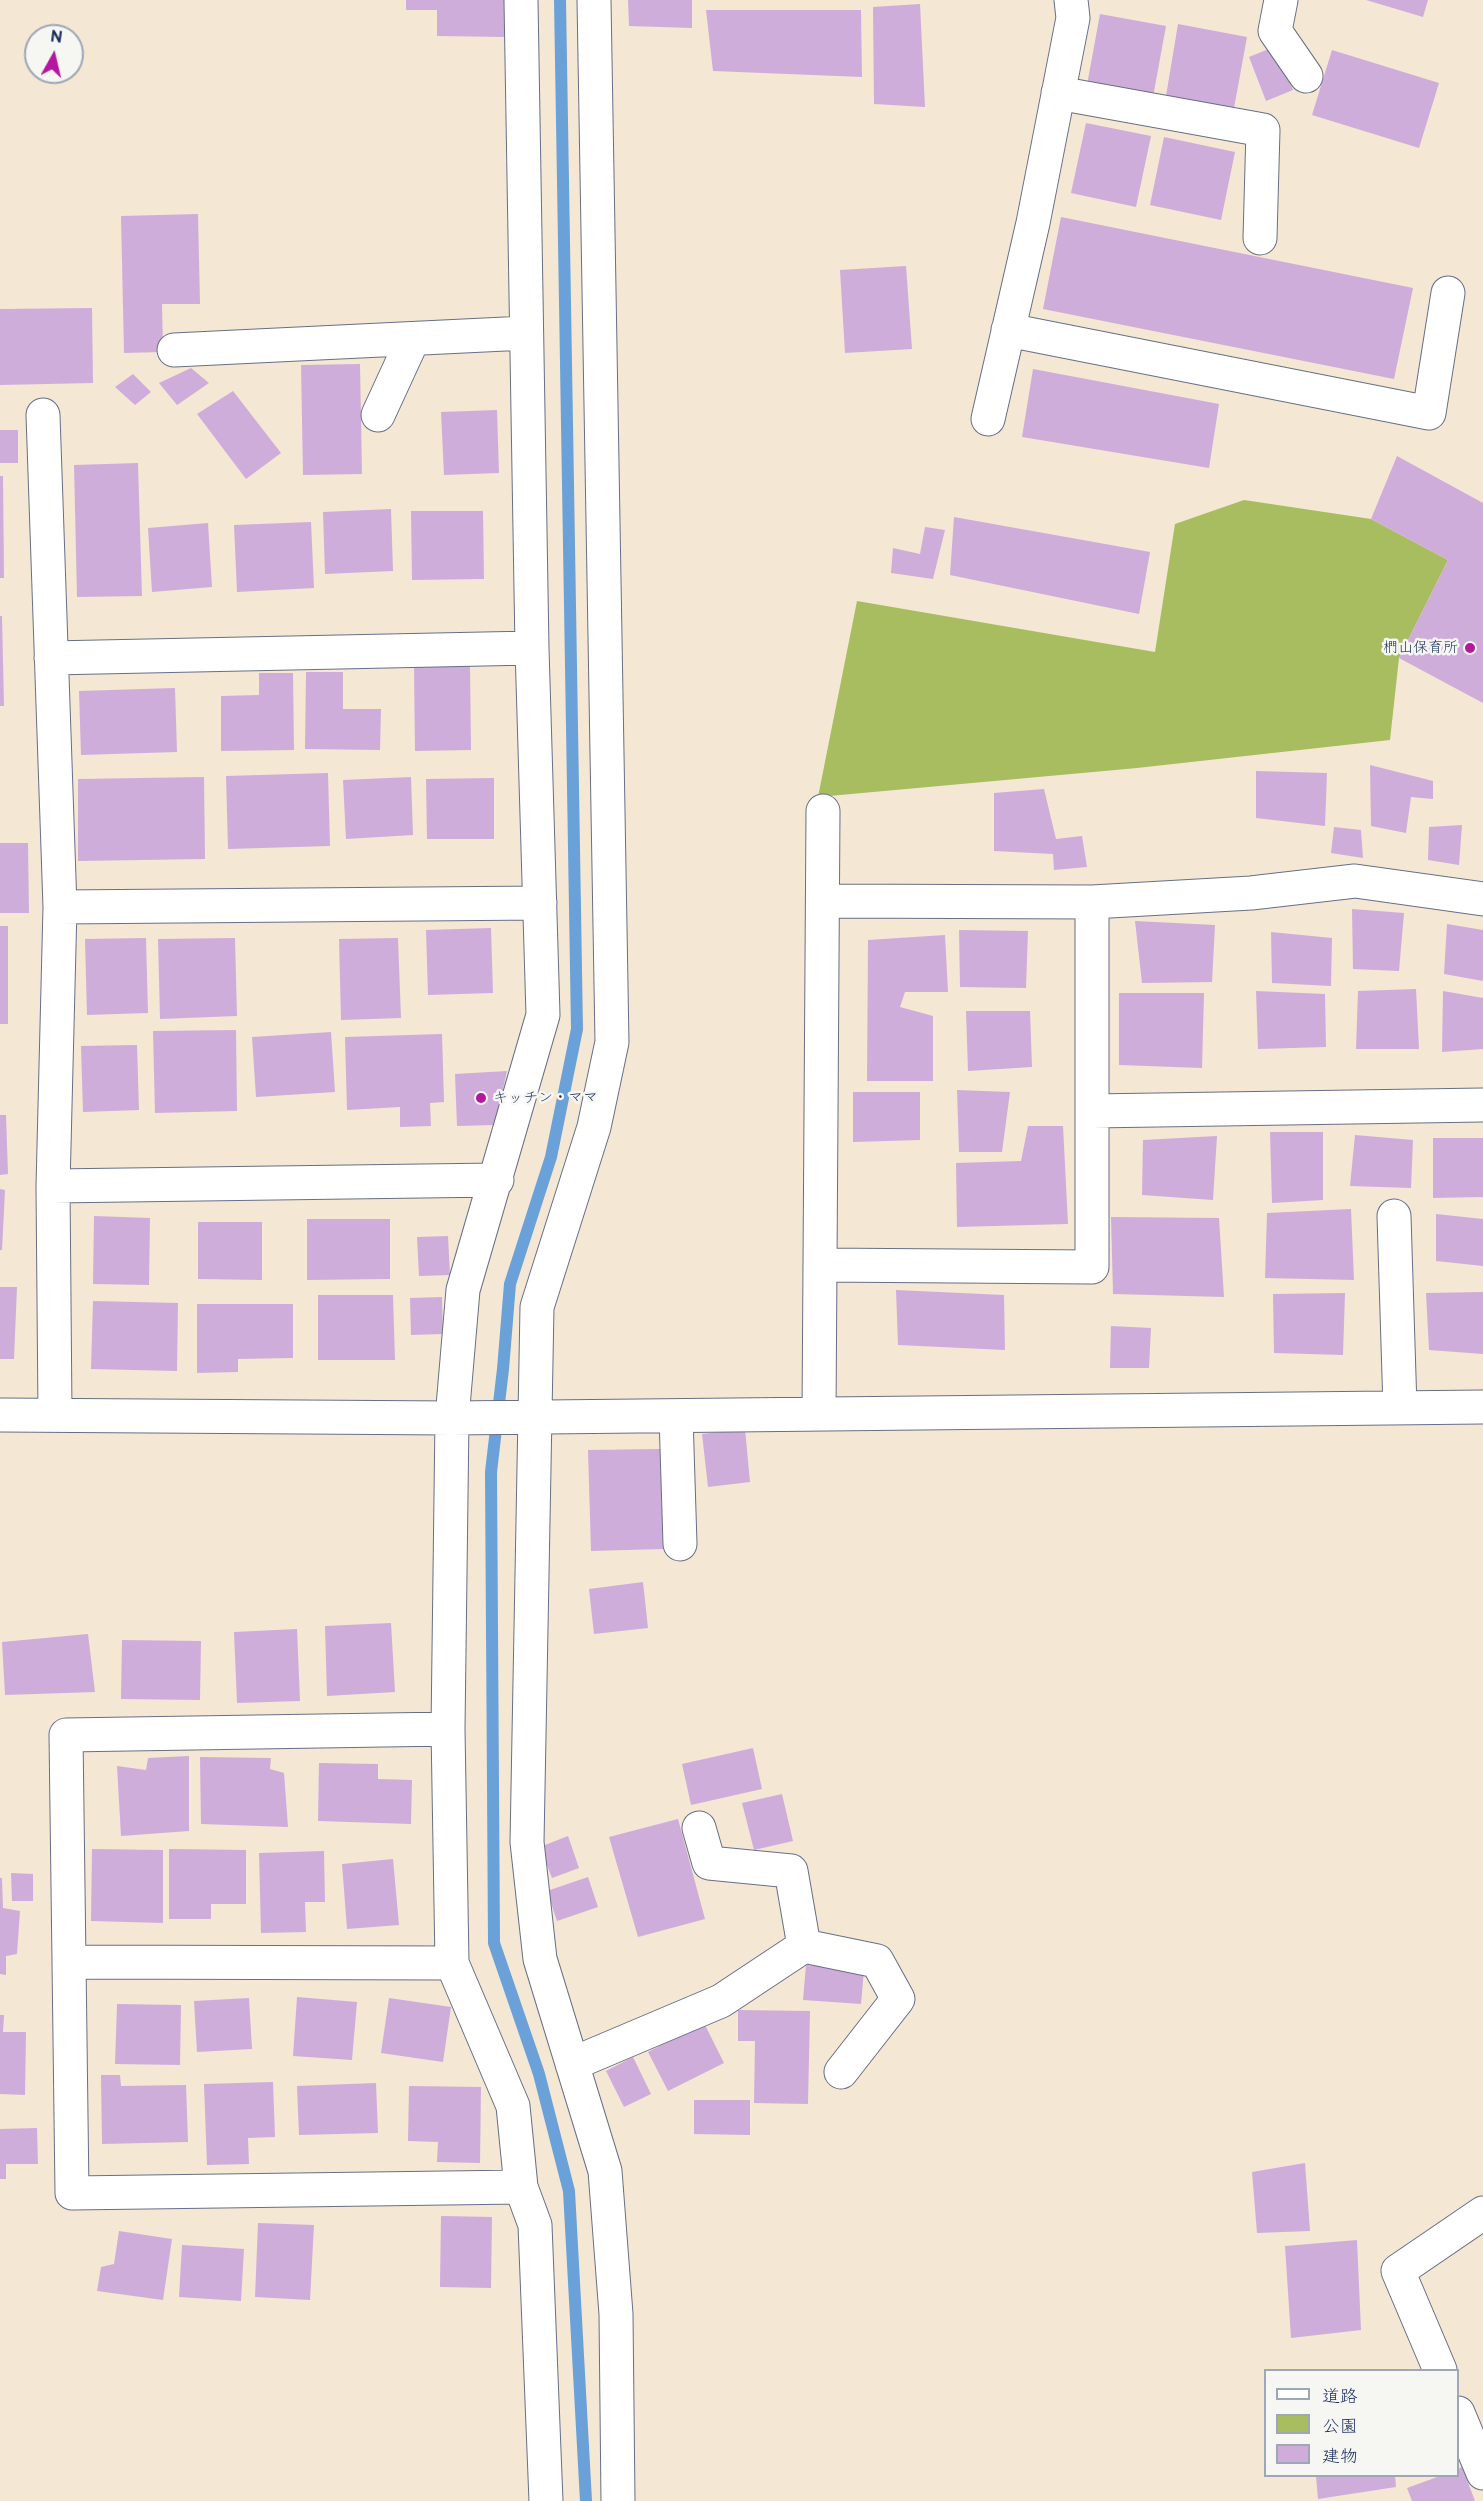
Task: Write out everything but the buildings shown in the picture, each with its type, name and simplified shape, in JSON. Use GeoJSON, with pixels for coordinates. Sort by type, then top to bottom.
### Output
{"type":"FeatureCollection","features":[{"type":"Feature","properties":{"kind":"street"},"geometry":{"type":"LineString","coordinates":[[520,0],[532,648],[543,1015],[497,1180],[463,1290],[452,1418],[448,1729],[452,1963],[513,2106],[521,2187],[535,2225],[546,2501]]}},
{"type":"Feature","properties":{"kind":"street"},"geometry":{"type":"LineString","coordinates":[[594,0],[612,1042],[594,1127],[537,1307],[527,1842],[540,1959],[605,2171],[616,2314],[618,2501]]}},
{"type":"Feature","properties":{"kind":"street"},"geometry":{"type":"LineString","coordinates":[[988,419],[1033,223],[1072,18],[1071,0]]}},
{"type":"Feature","properties":{"kind":"street"},"geometry":{"type":"LineString","coordinates":[[1281,0],[1275,30],[1306,76]]}},
{"type":"Feature","properties":{"kind":"street"},"geometry":{"type":"LineString","coordinates":[[1058,93],[1263,130],[1260,238]]}},
{"type":"Feature","properties":{"kind":"street"},"geometry":{"type":"LineString","coordinates":[[1008,330],[1429,413],[1448,293]]}},
{"type":"Feature","properties":{"kind":"street"},"geometry":{"type":"LineString","coordinates":[[174,350],[526,333]]}},
{"type":"Feature","properties":{"kind":"street"},"geometry":{"type":"LineString","coordinates":[[378,415],[413,339]]}},
{"type":"Feature","properties":{"kind":"street"},"geometry":{"type":"LineString","coordinates":[[43,416],[60,907],[53,1186],[55,1414]]}},
{"type":"Feature","properties":{"kind":"street"},"geometry":{"type":"LineString","coordinates":[[51,658],[532,648]]}},
{"type":"Feature","properties":{"kind":"street"},"geometry":{"type":"LineString","coordinates":[[819,1414],[823,811]]}},
{"type":"Feature","properties":{"kind":"street"},"geometry":{"type":"LineString","coordinates":[[823,900],[1092,902],[1251,893],[1356,881],[1483,899]]}},
{"type":"Feature","properties":{"kind":"street"},"geometry":{"type":"LineString","coordinates":[[820,1265],[1092,1267],[1092,902]]}},
{"type":"Feature","properties":{"kind":"street"},"geometry":{"type":"LineString","coordinates":[[60,907],[540,903]]}},
{"type":"Feature","properties":{"kind":"street"},"geometry":{"type":"LineString","coordinates":[[1092,1112],[1483,1105]]}},
{"type":"Feature","properties":{"kind":"street"},"geometry":{"type":"LineString","coordinates":[[53,1186],[497,1180]]}},
{"type":"Feature","properties":{"kind":"street"},"geometry":{"type":"LineString","coordinates":[[1394,1216],[1400,1408]]}},
{"type":"Feature","properties":{"kind":"street"},"geometry":{"type":"LineString","coordinates":[[0,1415],[452,1418],[1483,1407]]}},
{"type":"Feature","properties":{"kind":"street"},"geometry":{"type":"LineString","coordinates":[[676,1416],[680,1544]]}},
{"type":"Feature","properties":{"kind":"street"},"geometry":{"type":"LineString","coordinates":[[448,1729],[66,1735],[72,2193],[521,2187]]}},
{"type":"Feature","properties":{"kind":"street"},"geometry":{"type":"LineString","coordinates":[[699,1828],[709,1863],[791,1870],[804,1946]]}},
{"type":"Feature","properties":{"kind":"street"},"geometry":{"type":"LineString","coordinates":[[572,2064],[720,2001],[804,1946],[877,1961],[898,1999],[841,2072]]}},
{"type":"Feature","properties":{"kind":"street"},"geometry":{"type":"LineString","coordinates":[[69,1962],[452,1963]]}},
{"type":"Feature","properties":{"kind":"street"},"geometry":{"type":"LineString","coordinates":[[1440,2369],[1398,2271],[1483,2213]]}},
{"type":"Feature","properties":{"kind":"street"},"geometry":{"type":"LineString","coordinates":[[1459,2415],[1483,2474]]}},
{"type":"Feature","properties":{"kind":"green space"},"geometry":{"type":"Polygon","coordinates":[[[1244,500],[1371,519],[1448,560],[1399,658],[1390,740],[1137,768],[818,797],[857,601],[1155,652],[1175,524],[1244,500]]]}},
{"type":"Feature","properties":{"kind":"waterway"},"geometry":{"type":"LineString","coordinates":[[560,0],[577,1029],[551,1157],[510,1284],[491,1472],[494,1943],[539,2074],[569,2191],[586,2501]]}},
{"type":"Feature","properties":{"kind":"place","name":"椚山保育所"},"geometry":{"type":"Point","coordinates":[1470,648]}},
{"type":"Feature","properties":{"kind":"place","name":"キッチン・ママ"},"geometry":{"type":"Point","coordinates":[481,1098]}}]}
